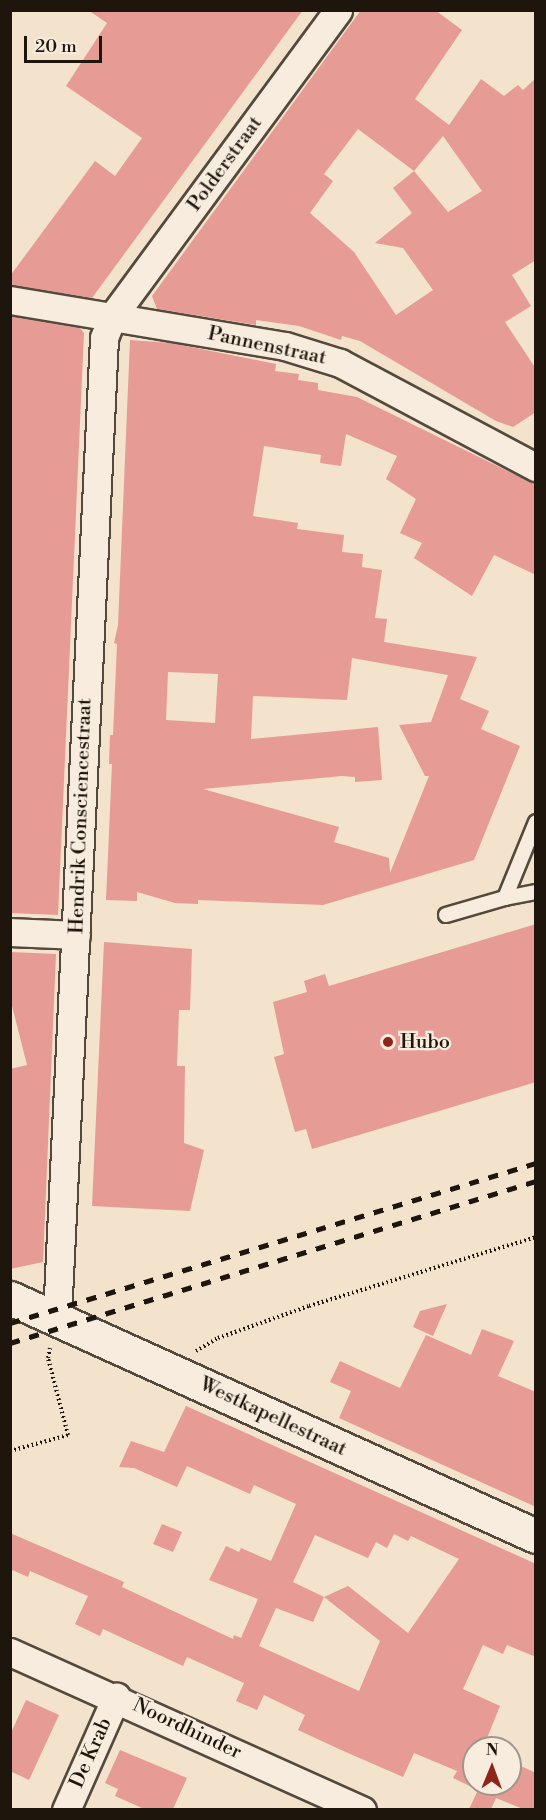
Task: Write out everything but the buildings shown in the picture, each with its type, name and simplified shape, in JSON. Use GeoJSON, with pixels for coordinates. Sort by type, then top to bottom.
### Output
{"type":"FeatureCollection","features":[{"type":"Feature","properties":{"kind":"street","name":"Polderstraat"},"geometry":{"type":"LineString","coordinates":[[112,317],[338,10]]}},
{"type":"Feature","properties":{"kind":"street","name":"Pannenstraat"},"geometry":{"type":"LineString","coordinates":[[10,300],[285,346],[340,363],[536,466]]}},
{"type":"Feature","properties":{"kind":"street","name":"Hendrik Consciencestraat"},"geometry":{"type":"LineString","coordinates":[[57,1317],[101,361],[112,317]]}},
{"type":"Feature","properties":{"kind":"street"},"geometry":{"type":"LineString","coordinates":[[10,932],[76,935]]}},
{"type":"Feature","properties":{"kind":"street","name":"Westkapellestraat"},"geometry":{"type":"LineString","coordinates":[[10,1298],[57,1317],[536,1536]]}},
{"type":"Feature","properties":{"kind":"street","name":"Noordhinder"},"geometry":{"type":"LineString","coordinates":[[10,1652],[116,1697],[362,1809]]}},
{"type":"Feature","properties":{"kind":"street","name":"De Krab"},"geometry":{"type":"LineString","coordinates":[[66,1809],[116,1697]]}},
{"type":"Feature","properties":{"kind":"lane"},"geometry":{"type":"LineString","coordinates":[[505,898],[536,822]]}},
{"type":"Feature","properties":{"kind":"lane"},"geometry":{"type":"LineString","coordinates":[[446,915],[505,898],[536,892]]}},
{"type":"Feature","properties":{"kind":"path"},"geometry":{"type":"LineString","coordinates":[[171,1370],[218,1338],[536,1237]]}},
{"type":"Feature","properties":{"kind":"path"},"geometry":{"type":"LineString","coordinates":[[10,1451],[68,1435],[48,1358],[57,1317]]}},
{"type":"Feature","properties":{"kind":"railway"},"geometry":{"type":"LineString","coordinates":[[10,1323],[536,1163]]}},
{"type":"Feature","properties":{"kind":"railway"},"geometry":{"type":"LineString","coordinates":[[10,1343],[536,1181]]}},
{"type":"Feature","properties":{"kind":"place","name":"Hubo"},"geometry":{"type":"Point","coordinates":[388,1042]}}]}
